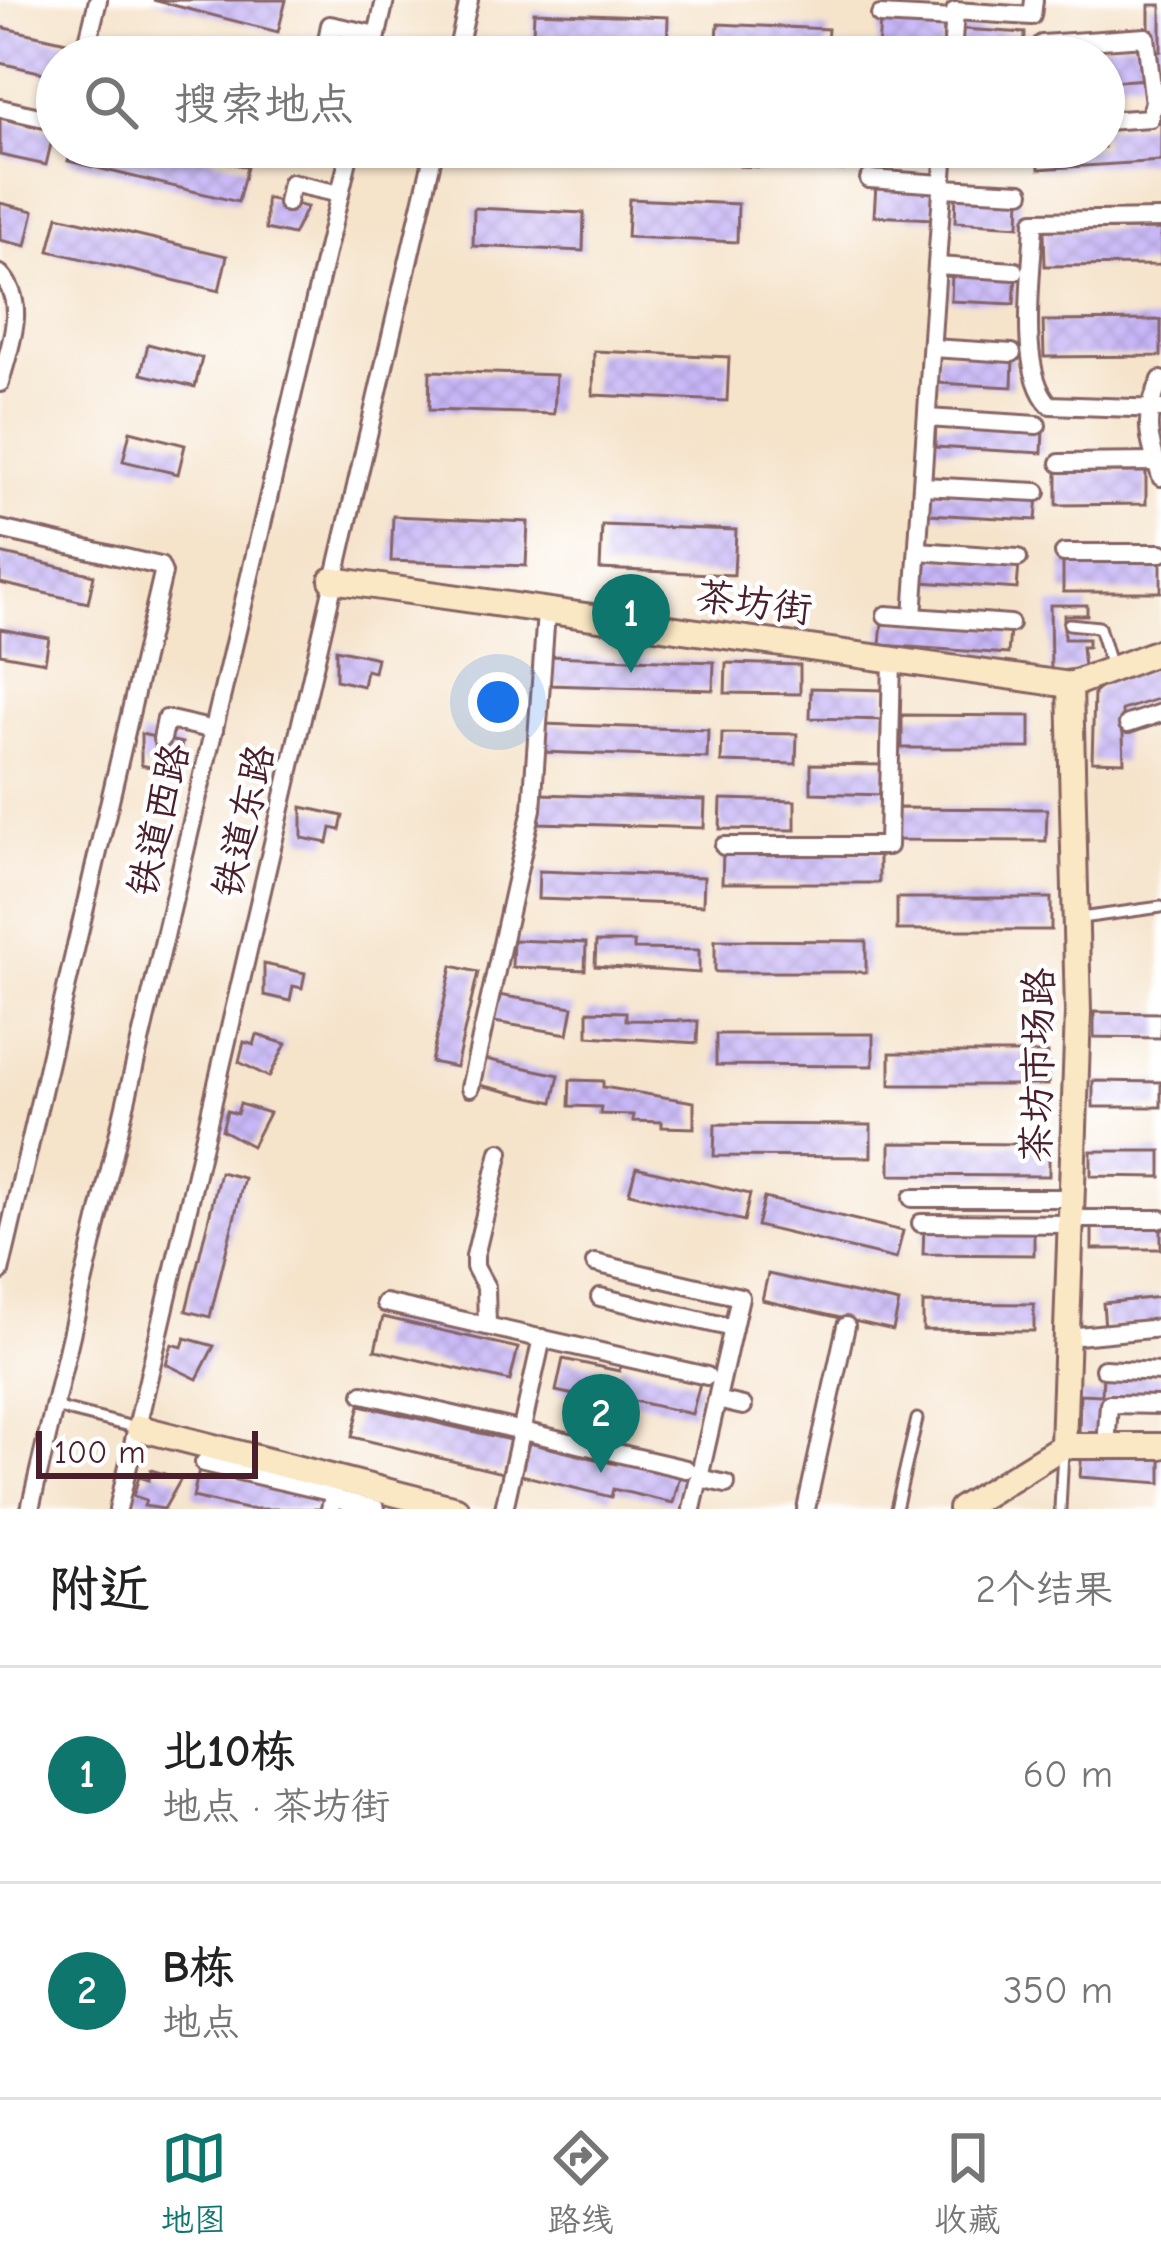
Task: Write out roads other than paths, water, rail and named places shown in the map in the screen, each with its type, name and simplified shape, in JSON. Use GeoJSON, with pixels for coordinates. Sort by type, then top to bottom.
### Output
{"type":"FeatureCollection","features":[{"type":"Feature","properties":{"kind":"street"},"geometry":{"type":"LineString","coordinates":[[90,36],[98,0]]}},
{"type":"Feature","properties":{"kind":"street"},"geometry":{"type":"LineString","coordinates":[[328,36],[330,25],[377,35],[386,0]]}},
{"type":"Feature","properties":{"kind":"street"},"geometry":{"type":"LineString","coordinates":[[461,36],[469,0]]}},
{"type":"Feature","properties":{"kind":"street"},"geometry":{"type":"LineString","coordinates":[[880,15],[955,10],[1032,16],[1034,0]]}},
{"type":"Feature","properties":{"kind":"street"},"geometry":{"type":"LineString","coordinates":[[1125,38],[1146,37],[1156,111],[1125,118]]}},
{"type":"Feature","properties":{"kind":"street"},"geometry":{"type":"LineString","coordinates":[[0,108],[36,116]]}},
{"type":"Feature","properties":{"kind":"street","name":"铁道西路"},"geometry":{"type":"LineString","coordinates":[[30,1509],[346,168]]}},
{"type":"Feature","properties":{"kind":"street","name":"铁道东路"},"geometry":{"type":"LineString","coordinates":[[118,1509],[430,168]]}},
{"type":"Feature","properties":{"kind":"street"},"geometry":{"type":"LineString","coordinates":[[914,617],[944,168]]}},
{"type":"Feature","properties":{"kind":"street"},"geometry":{"type":"LineString","coordinates":[[869,178],[1021,192]]}},
{"type":"Feature","properties":{"kind":"street"},"geometry":{"type":"LineString","coordinates":[[287,203],[291,183],[340,194]]}},
{"type":"Feature","properties":{"kind":"street"},"geometry":{"type":"LineString","coordinates":[[1153,410],[1062,410],[1050,405],[1037,388],[1031,361],[1034,221],[1161,219]]}},
{"type":"Feature","properties":{"kind":"street"},"geometry":{"type":"LineString","coordinates":[[938,266],[1015,271]]}},
{"type":"Feature","properties":{"kind":"street"},"geometry":{"type":"LineString","coordinates":[[0,274],[11,286],[16,307],[0,383]]}},
{"type":"Feature","properties":{"kind":"street"},"geometry":{"type":"LineString","coordinates":[[932,348],[1012,352]]}},
{"type":"Feature","properties":{"kind":"street"},"geometry":{"type":"LineString","coordinates":[[1060,464],[1159,470],[1153,410],[1161,380]]}},
{"type":"Feature","properties":{"kind":"street"},"geometry":{"type":"LineString","coordinates":[[927,418],[1037,424]]}},
{"type":"Feature","properties":{"kind":"street"},"geometry":{"type":"LineString","coordinates":[[922,485],[1036,492]]}},
{"type":"Feature","properties":{"kind":"street"},"geometry":{"type":"LineString","coordinates":[[0,529],[160,566],[163,573],[0,1272]]}},
{"type":"Feature","properties":{"kind":"street"},"geometry":{"type":"LineString","coordinates":[[918,551],[1018,558]]}},
{"type":"Feature","properties":{"kind":"street"},"geometry":{"type":"LineString","coordinates":[[1064,553],[1161,553]]}},
{"type":"Feature","properties":{"kind":"street","name":"茶坊街"},"geometry":{"type":"LineString","coordinates":[[332,580],[1070,686],[1161,651]]}},
{"type":"Feature","properties":{"kind":"street"},"geometry":{"type":"LineString","coordinates":[[470,1088],[532,809],[546,612]]}},
{"type":"Feature","properties":{"kind":"street"},"geometry":{"type":"LineString","coordinates":[[886,615],[1010,624]]}},
{"type":"Feature","properties":{"kind":"street"},"geometry":{"type":"LineString","coordinates":[[724,845],[888,845],[892,658]]}},
{"type":"Feature","properties":{"kind":"street","name":"茶坊市场路"},"geometry":{"type":"LineString","coordinates":[[1063,1446],[1076,918],[1070,686]]}},
{"type":"Feature","properties":{"kind":"street"},"geometry":{"type":"LineString","coordinates":[[1129,724],[1161,713]]}},
{"type":"Feature","properties":{"kind":"street"},"geometry":{"type":"LineString","coordinates":[[162,739],[166,719],[214,730]]}},
{"type":"Feature","properties":{"kind":"street"},"geometry":{"type":"LineString","coordinates":[[487,1326],[486,1287],[475,1267],[475,1256],[500,1152]]}},
{"type":"Feature","properties":{"kind":"street"},"geometry":{"type":"LineString","coordinates":[[912,1198],[1161,1219]]}},
{"type":"Feature","properties":{"kind":"street"},"geometry":{"type":"LineString","coordinates":[[921,1223],[1071,1214]]}},
{"type":"Feature","properties":{"kind":"street"},"geometry":{"type":"LineString","coordinates":[[595,1263],[740,1297],[717,1400],[692,1473],[692,1509]]}},
{"type":"Feature","properties":{"kind":"street"},"geometry":{"type":"LineString","coordinates":[[600,1297],[733,1328]]}},
{"type":"Feature","properties":{"kind":"street"},"geometry":{"type":"LineString","coordinates":[[385,1303],[707,1376]]}},
{"type":"Feature","properties":{"kind":"street"},"geometry":{"type":"LineString","coordinates":[[806,1509],[846,1326]]}},
{"type":"Feature","properties":{"kind":"street"},"geometry":{"type":"LineString","coordinates":[[1067,1337],[1161,1328]]}},
{"type":"Feature","properties":{"kind":"street"},"geometry":{"type":"LineString","coordinates":[[505,1509],[542,1339]]}},
{"type":"Feature","properties":{"kind":"street"},"geometry":{"type":"LineString","coordinates":[[1104,1369],[1161,1372]]}},
{"type":"Feature","properties":{"kind":"street"},"geometry":{"type":"LineString","coordinates":[[363,1394],[726,1484]]}},
{"type":"Feature","properties":{"kind":"street"},"geometry":{"type":"LineString","coordinates":[[717,1400],[743,1406]]}},
{"type":"Feature","properties":{"kind":"street"},"geometry":{"type":"LineString","coordinates":[[1107,1433],[1109,1404],[1161,1406]]}},
{"type":"Feature","properties":{"kind":"street"},"geometry":{"type":"LineString","coordinates":[[139,1428],[456,1509]]}},
{"type":"Feature","properties":{"kind":"street"},"geometry":{"type":"LineString","coordinates":[[961,1509],[1063,1446],[1161,1446]]}},
{"type":"Feature","properties":{"kind":"street"},"geometry":{"type":"LineString","coordinates":[[204,1463],[334,1493],[331,1504],[376,1509]]}},
{"type":"Feature","properties":{"kind":"lane"},"geometry":{"type":"LineString","coordinates":[[1069,624],[1099,627],[1112,670]]}},
{"type":"Feature","properties":{"kind":"lane"},"geometry":{"type":"LineString","coordinates":[[1076,918],[1161,907]]}},
{"type":"Feature","properties":{"kind":"lane"},"geometry":{"type":"LineString","coordinates":[[55,1407],[139,1428]]}},
{"type":"Feature","properties":{"kind":"lane"},"geometry":{"type":"LineString","coordinates":[[896,1509],[917,1419]]}},
{"type":"Feature","properties":{"kind":"lane"},"geometry":{"type":"LineString","coordinates":[[1060,1509],[1063,1446]]}},
{"type":"Feature","properties":{"kind":"place","name":"北10栋"},"geometry":{"type":"Point","coordinates":[631,673]}},
{"type":"Feature","properties":{"kind":"place","name":"B栋"},"geometry":{"type":"Point","coordinates":[601,1473]}}]}
